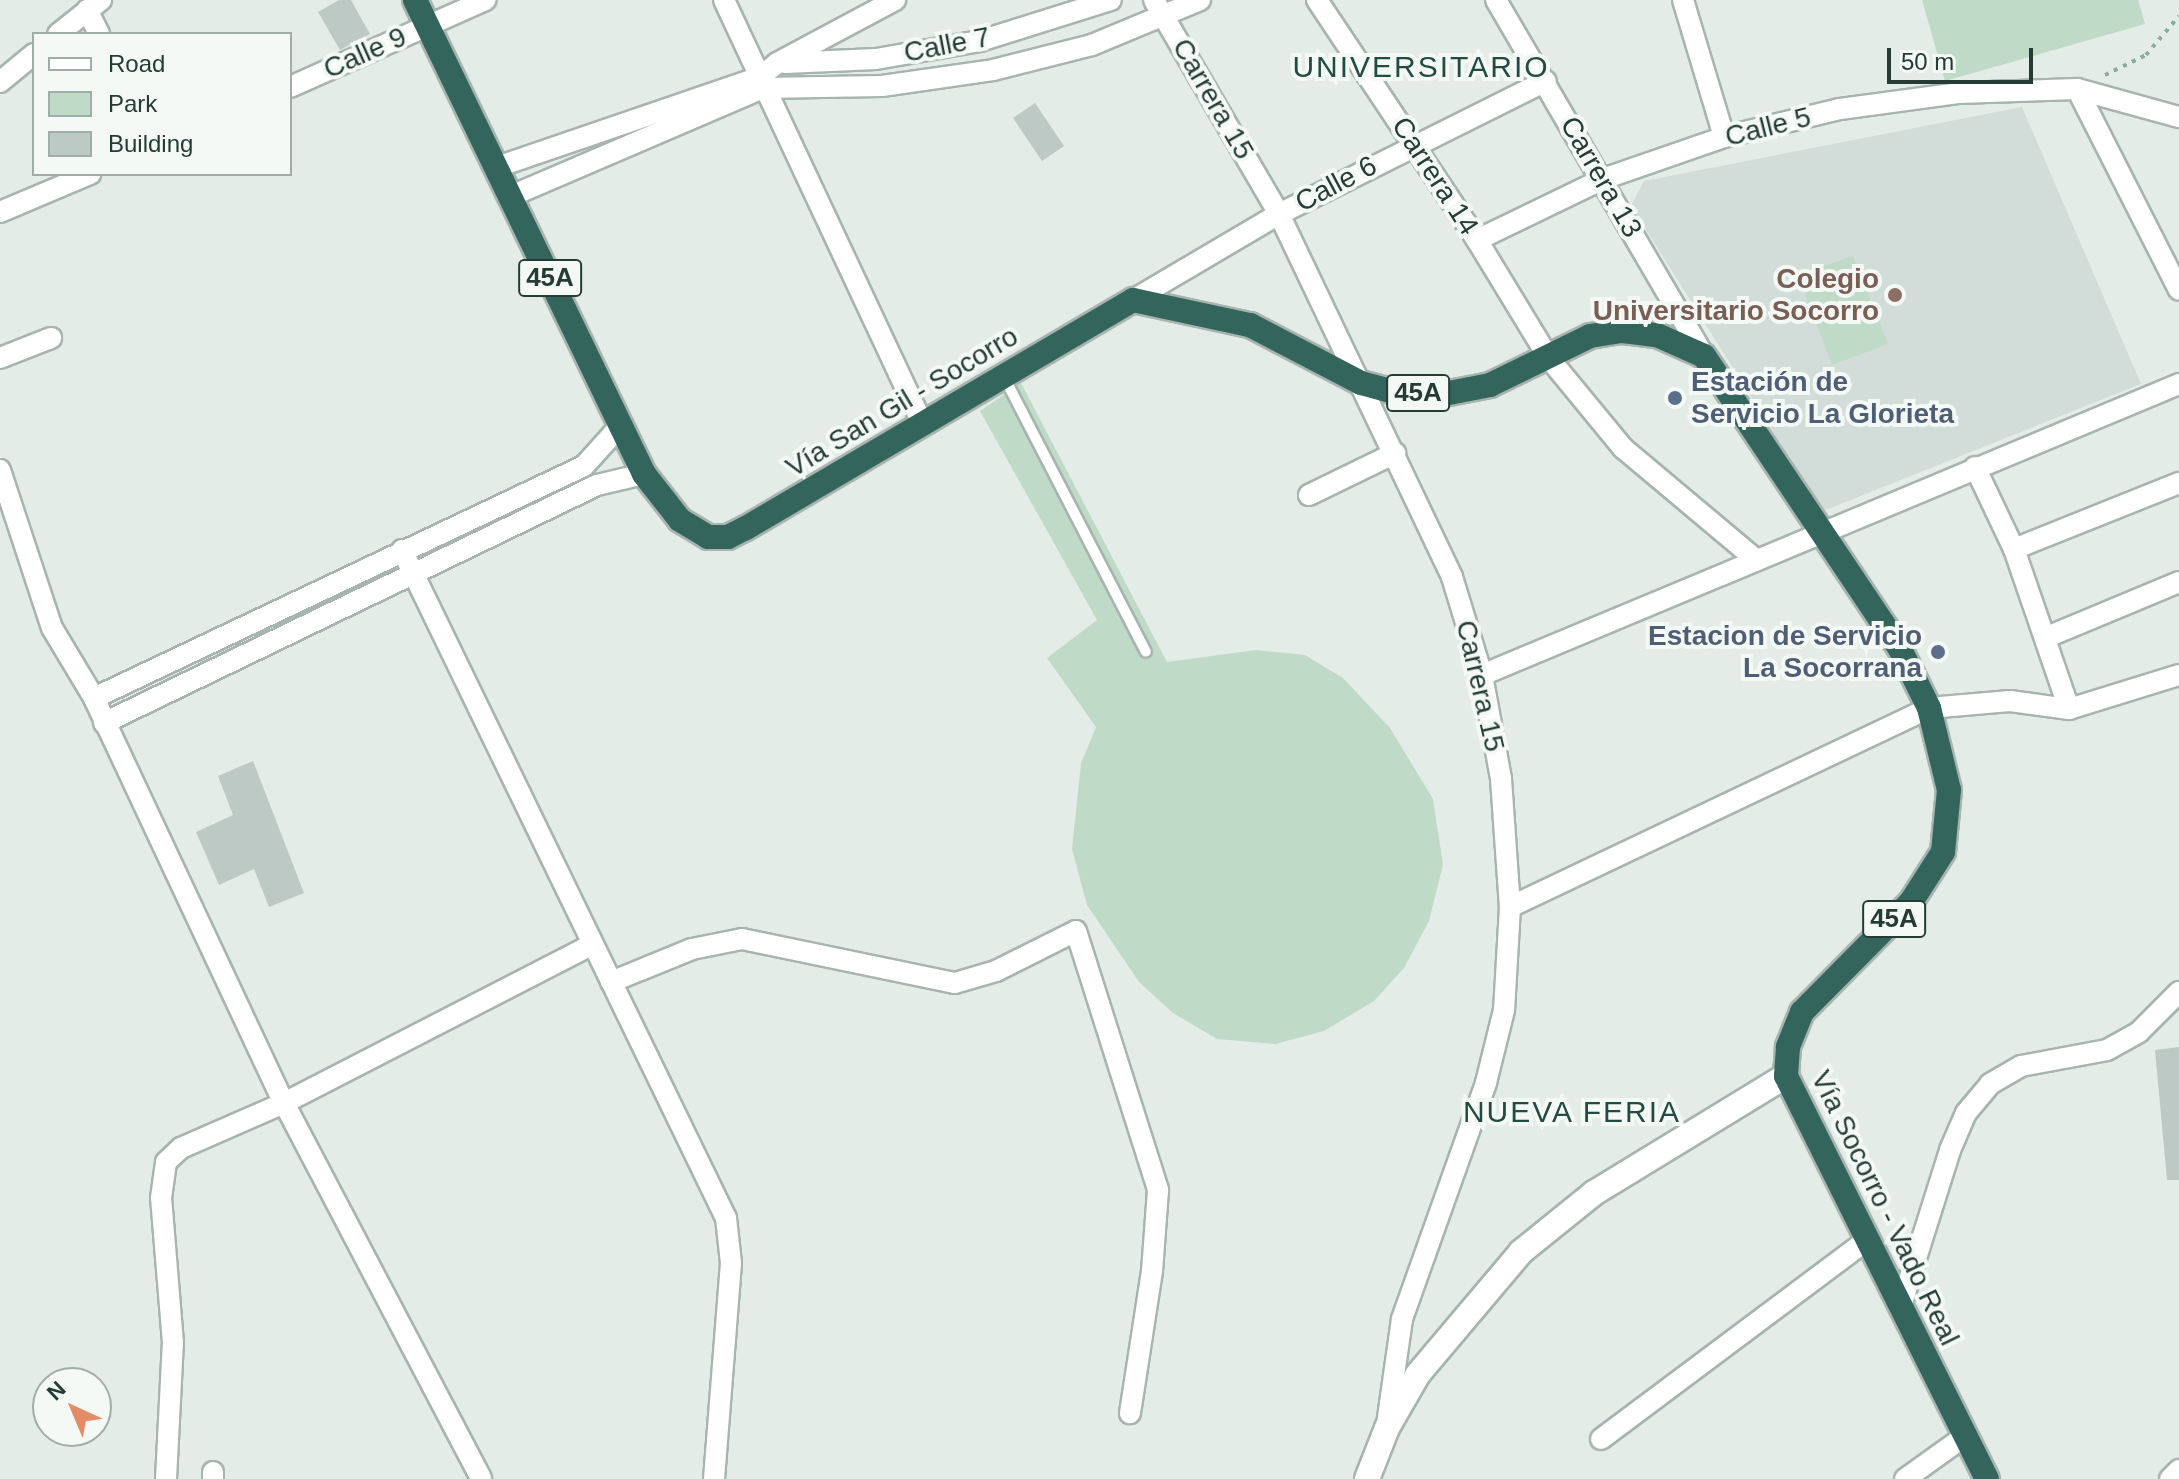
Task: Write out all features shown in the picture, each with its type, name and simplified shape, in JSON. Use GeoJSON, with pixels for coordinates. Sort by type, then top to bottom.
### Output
{"type":"FeatureCollection","features":[{"type":"Feature","properties":{"kind":"highway","name":"Vía San Gil - Socorro"},"geometry":{"type":"LineString","coordinates":[[415,0],[644,474],[680,520],[708,537],[728,537],[1133,300]]}},
{"type":"Feature","properties":{"kind":"highway","name":"45A"},"geometry":{"type":"LineString","coordinates":[[1133,300],[1250,325],[1361,383],[1394,392],[1444,394],[1490,385],[1590,336],[1622,331],[1657,335],[1704,356]]}},
{"type":"Feature","properties":{"kind":"highway","name":"Vía Socorro - Vado Real"},"geometry":{"type":"LineString","coordinates":[[1704,356],[1900,649],[1929,708],[1949,790],[1943,852],[1911,902],[1802,1012],[1788,1047],[1786,1076],[1987,1479]]}},
{"type":"Feature","properties":{"kind":"street","name":"Calle 9"},"geometry":{"type":"LineString","coordinates":[[292,86],[485,0]]}},
{"type":"Feature","properties":{"kind":"street"},"geometry":{"type":"LineString","coordinates":[[724,0],[923,424]]}},
{"type":"Feature","properties":{"kind":"street"},"geometry":{"type":"LineString","coordinates":[[511,196],[762,82],[777,63],[895,0]]}},
{"type":"Feature","properties":{"kind":"street","name":"Calle 7"},"geometry":{"type":"LineString","coordinates":[[777,63],[876,59],[980,41],[1111,0]]}},
{"type":"Feature","properties":{"kind":"street"},"geometry":{"type":"LineString","coordinates":[[497,167],[762,82],[882,86],[993,70],[1092,45],[1160,9],[1200,0]]}},
{"type":"Feature","properties":{"kind":"street","name":"Carrera 14"},"geometry":{"type":"LineString","coordinates":[[1317,0],[1477,240],[1548,357],[1623,448],[1754,558]]}},
{"type":"Feature","properties":{"kind":"street","name":"Carrera 13"},"geometry":{"type":"LineString","coordinates":[[1496,0],[1704,356]]}},
{"type":"Feature","properties":{"kind":"street"},"geometry":{"type":"LineString","coordinates":[[1683,0],[1724,137]]}},
{"type":"Feature","properties":{"kind":"street"},"geometry":{"type":"LineString","coordinates":[[60,32],[94,5],[99,32]]}},
{"type":"Feature","properties":{"kind":"street","name":"Carrera 15"},"geometry":{"type":"LineString","coordinates":[[1160,9],[1279,214],[1452,577],[1482,675],[1501,779],[1510,907],[1504,1010],[1486,1083],[1402,1319],[1387,1428]]}},
{"type":"Feature","properties":{"kind":"street"},"geometry":{"type":"LineString","coordinates":[[980,41],[993,70]]}},
{"type":"Feature","properties":{"kind":"street"},"geometry":{"type":"LineString","coordinates":[[0,82],[32,56]]}},
{"type":"Feature","properties":{"kind":"street","name":"Calle 6"},"geometry":{"type":"LineString","coordinates":[[1133,300],[1279,214],[1414,143],[1546,81]]}},
{"type":"Feature","properties":{"kind":"street"},"geometry":{"type":"LineString","coordinates":[[2077,89],[2171,252],[2179,290]]}},
{"type":"Feature","properties":{"kind":"street","name":"Calle 5"},"geometry":{"type":"LineString","coordinates":[[1477,240],[1603,179],[1724,137],[1840,109],[1914,99],[2077,89],[2179,117]]}},
{"type":"Feature","properties":{"kind":"street"},"geometry":{"type":"LineString","coordinates":[[0,212],[85,176]]}},
{"type":"Feature","properties":{"kind":"street"},"geometry":{"type":"LineString","coordinates":[[0,358],[51,338]]}},
{"type":"Feature","properties":{"kind":"street"},"geometry":{"type":"LineString","coordinates":[[1482,675],[1754,558],[2179,384]]}},
{"type":"Feature","properties":{"kind":"street"},"geometry":{"type":"LineString","coordinates":[[94,698],[584,466],[621,425]]}},
{"type":"Feature","properties":{"kind":"street"},"geometry":{"type":"LineString","coordinates":[[1309,495],[1395,453]]}},
{"type":"Feature","properties":{"kind":"street"},"geometry":{"type":"LineString","coordinates":[[1975,467],[2014,549],[2047,637],[2069,709]]}},
{"type":"Feature","properties":{"kind":"street"},"geometry":{"type":"LineString","coordinates":[[0,470],[52,628],[94,698],[284,1103],[481,1479]]}},
{"type":"Feature","properties":{"kind":"street"},"geometry":{"type":"LineString","coordinates":[[104,723],[597,485],[644,474]]}},
{"type":"Feature","properties":{"kind":"street"},"geometry":{"type":"LineString","coordinates":[[2014,549],[2179,483]]}},
{"type":"Feature","properties":{"kind":"street"},"geometry":{"type":"LineString","coordinates":[[402,550],[726,1218],[731,1263],[714,1479]]}},
{"type":"Feature","properties":{"kind":"street"},"geometry":{"type":"LineString","coordinates":[[2047,637],[2179,582]]}},
{"type":"Feature","properties":{"kind":"street"},"geometry":{"type":"LineString","coordinates":[[1510,907],[1929,708],[2010,701],[2069,709],[2179,675]]}},
{"type":"Feature","properties":{"kind":"street"},"geometry":{"type":"LineString","coordinates":[[611,982],[692,949],[742,939],[955,983],[996,971],[1076,931],[1158,1190],[1152,1271],[1130,1413]]}},
{"type":"Feature","properties":{"kind":"street"},"geometry":{"type":"LineString","coordinates":[[166,1479],[173,1343],[161,1198],[166,1162],[181,1148],[284,1103],[591,945]]}},
{"type":"Feature","properties":{"kind":"street"},"geometry":{"type":"LineString","coordinates":[[1900,1309],[1950,1150],[1966,1113],[1990,1084],[2021,1066],[2107,1050],[2139,1032],[2179,992]]}},
{"type":"Feature","properties":{"kind":"street"},"geometry":{"type":"LineString","coordinates":[[1367,1479],[1387,1428],[1418,1374],[1521,1252],[1594,1193],[1786,1076]]}},
{"type":"Feature","properties":{"kind":"street"},"geometry":{"type":"LineString","coordinates":[[1601,1439],[1866,1241]]}},
{"type":"Feature","properties":{"kind":"street"},"geometry":{"type":"LineString","coordinates":[[1905,1479],[1965,1436]]}},
{"type":"Feature","properties":{"kind":"street"},"geometry":{"type":"LineString","coordinates":[[2170,1479],[2179,1470]]}},
{"type":"Feature","properties":{"kind":"lane"},"geometry":{"type":"LineString","coordinates":[[1004,377],[1146,652]]}},
{"type":"Feature","properties":{"kind":"path"},"geometry":{"type":"LineString","coordinates":[[2077,89],[2146,55],[2179,16]]}},
{"type":"Feature","properties":{"kind":"shaded area","name":"Colegio Universitario Socorro"},"geometry":{"type":"Polygon","coordinates":[[[2022,107],[2141,384],[1823,511],[1631,206],[1644,181],[2022,107]]]}},
{"type":"Feature","properties":{"kind":"green space"},"geometry":{"type":"Polygon","coordinates":[[[1922,0],[2138,0],[2145,24],[1945,81],[1922,0]]]}},
{"type":"Feature","properties":{"kind":"green space"},"geometry":{"type":"Polygon","coordinates":[[[1853,256],[1888,344],[1832,365],[1798,275],[1853,256]]]}},
{"type":"Feature","properties":{"kind":"green space"},"geometry":{"type":"Polygon","coordinates":[[[1021,383],[1167,662],[1256,650],[1305,655],[1343,678],[1390,728],[1433,799],[1443,865],[1429,921],[1404,968],[1374,1001],[1324,1031],[1275,1044],[1217,1039],[1173,1013],[1139,982],[1087,905],[1072,849],[1081,763],[1096,727],[1047,658],[1097,620],[980,411],[1021,383]]]}},
{"type":"Feature","properties":{"kind":"building"},"geometry":{"type":"Polygon","coordinates":[[[339,0],[351,0],[370,34],[340,50],[318,12],[339,0]]]}},
{"type":"Feature","properties":{"kind":"building"},"geometry":{"type":"Polygon","coordinates":[[[1035,103],[1064,146],[1042,161],[1013,118],[1035,103]]]}},
{"type":"Feature","properties":{"kind":"building"},"geometry":{"type":"Polygon","coordinates":[[[253,761],[304,893],[269,907],[254,869],[219,885],[196,832],[233,815],[218,776],[253,761]]]}},
{"type":"Feature","properties":{"kind":"building"},"geometry":{"type":"Polygon","coordinates":[[[2179,1047],[2179,1180],[2167,1180],[2155,1050],[2179,1047]]]}},
{"type":"Feature","properties":{"kind":"place","name":"Colegio Universitario Socorro"},"geometry":{"type":"Point","coordinates":[1895,295]}},
{"type":"Feature","properties":{"kind":"place","name":"Estación de Servicio La Glorieta"},"geometry":{"type":"Point","coordinates":[1675,398]}},
{"type":"Feature","properties":{"kind":"place","name":"Estacion de Servicio La Socorrana"},"geometry":{"type":"Point","coordinates":[1938,652]}},
{"type":"Feature","properties":{"kind":"district","name":"UNIVERSITARIO"},"geometry":{"type":"Point","coordinates":[1421,67]}},
{"type":"Feature","properties":{"kind":"district","name":"NUEVA FERIA"},"geometry":{"type":"Point","coordinates":[1572,1112]}}]}
